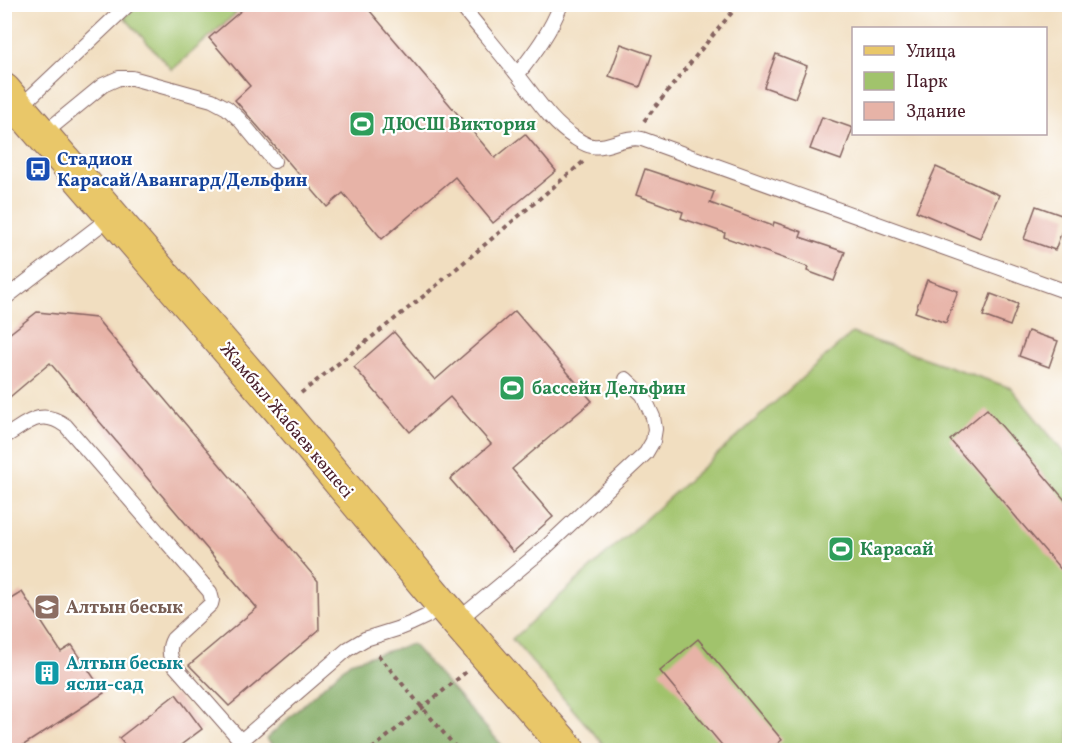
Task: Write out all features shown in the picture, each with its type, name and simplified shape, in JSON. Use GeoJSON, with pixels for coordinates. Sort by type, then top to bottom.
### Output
{"type":"FeatureCollection","features":[{"type":"Feature","properties":{"kind":"main road","name":"Жамбыл Жабаев көшесі"},"geometry":{"type":"LineString","coordinates":[[12,99],[569,750]]}},
{"type":"Feature","properties":{"kind":"lane"},"geometry":{"type":"LineString","coordinates":[[12,99],[129,4]]}},
{"type":"Feature","properties":{"kind":"lane"},"geometry":{"type":"LineString","coordinates":[[460,4],[544,111],[553,121],[583,143],[594,147],[630,138],[642,139],[1070,292]]}},
{"type":"Feature","properties":{"kind":"lane"},"geometry":{"type":"LineString","coordinates":[[518,75],[548,34],[561,4]]}},
{"type":"Feature","properties":{"kind":"lane"},"geometry":{"type":"LineString","coordinates":[[42,135],[103,85],[118,78],[132,78],[212,100],[227,108],[274,161]]}},
{"type":"Feature","properties":{"kind":"lane"},"geometry":{"type":"LineString","coordinates":[[4,299],[112,216]]}},
{"type":"Feature","properties":{"kind":"lane"},"geometry":{"type":"LineString","coordinates":[[229,750],[348,649],[365,639],[397,630],[427,615],[449,612],[546,546],[646,453],[653,441],[655,429],[653,417],[644,395],[626,379]]}},
{"type":"Feature","properties":{"kind":"lane"},"geometry":{"type":"LineString","coordinates":[[4,437],[33,419],[42,417],[59,421],[66,426],[210,592],[211,604],[173,639],[170,646],[171,660],[241,741]]}},
{"type":"Feature","properties":{"kind":"path"},"geometry":{"type":"LineString","coordinates":[[630,138],[739,4]]}},
{"type":"Feature","properties":{"kind":"path"},"geometry":{"type":"LineString","coordinates":[[280,410],[425,295],[602,146]]}},
{"type":"Feature","properties":{"kind":"path"},"geometry":{"type":"LineString","coordinates":[[365,639],[458,750]]}},
{"type":"Feature","properties":{"kind":"path"},"geometry":{"type":"LineString","coordinates":[[372,749],[487,655]]}},
{"type":"Feature","properties":{"kind":"green space"},"geometry":{"type":"Polygon","coordinates":[[[138,5],[245,5],[172,70],[124,17],[138,5]]]}},
{"type":"Feature","properties":{"kind":"green space","name":"Карасай"},"geometry":{"type":"Polygon","coordinates":[[[852,333],[1011,388],[1069,459],[1069,750],[608,750],[512,639],[852,333]]]}},
{"type":"Feature","properties":{"kind":"green space"},"geometry":{"type":"Polygon","coordinates":[[[412,644],[506,750],[278,750],[266,739],[350,662],[412,644]]]}},
{"type":"Feature","properties":{"kind":"building","name":"ДЮСШ Виктория"},"geometry":{"type":"Polygon","coordinates":[[[249,4],[364,4],[495,158],[525,134],[556,171],[493,223],[455,177],[382,239],[343,193],[327,207],[235,100],[250,86],[209,38],[249,4]]]}},
{"type":"Feature","properties":{"kind":"building"},"geometry":{"type":"Polygon","coordinates":[[[621,44],[652,55],[640,87],[609,76],[621,44]]]}},
{"type":"Feature","properties":{"kind":"building"},"geometry":{"type":"Polygon","coordinates":[[[776,54],[807,66],[795,98],[764,87],[776,54]]]}},
{"type":"Feature","properties":{"kind":"building"},"geometry":{"type":"Polygon","coordinates":[[[822,117],[852,128],[841,160],[810,149],[822,117]]]}},
{"type":"Feature","properties":{"kind":"building"},"geometry":{"type":"Polygon","coordinates":[[[936,167],[999,195],[980,238],[916,211],[936,167]]]}},
{"type":"Feature","properties":{"kind":"building"},"geometry":{"type":"Polygon","coordinates":[[[645,169],[714,192],[710,203],[773,226],[774,222],[802,232],[800,237],[845,252],[834,281],[807,271],[808,267],[724,237],[725,233],[681,218],[683,212],[636,195],[645,169]]]}},
{"type":"Feature","properties":{"kind":"building"},"geometry":{"type":"Polygon","coordinates":[[[1036,206],[1067,217],[1055,250],[1024,239],[1036,206]]]}},
{"type":"Feature","properties":{"kind":"building"},"geometry":{"type":"Polygon","coordinates":[[[927,280],[958,291],[946,323],[915,312],[927,280]]]}},
{"type":"Feature","properties":{"kind":"building"},"geometry":{"type":"Polygon","coordinates":[[[991,294],[1018,304],[1010,326],[983,316],[991,294]]]}},
{"type":"Feature","properties":{"kind":"building"},"geometry":{"type":"Polygon","coordinates":[[[515,311],[592,401],[512,469],[553,517],[513,552],[450,479],[491,444],[450,397],[410,432],[354,367],[394,332],[435,380],[515,311]]]}},
{"type":"Feature","properties":{"kind":"building"},"geometry":{"type":"Polygon","coordinates":[[[37,312],[96,318],[318,581],[319,630],[229,706],[189,665],[257,608],[50,363],[4,402],[4,338],[37,312]]]}},
{"type":"Feature","properties":{"kind":"building"},"geometry":{"type":"Polygon","coordinates":[[[1028,331],[1058,341],[1049,367],[1019,356],[1028,331]]]}},
{"type":"Feature","properties":{"kind":"building"},"geometry":{"type":"Polygon","coordinates":[[[987,409],[1070,506],[1070,580],[950,440],[987,409]]]}},
{"type":"Feature","properties":{"kind":"building","name":"Алтын бесык ясли-сад"},"geometry":{"type":"Polygon","coordinates":[[[22,592],[61,652],[72,645],[104,693],[16,750],[4,750],[4,603],[22,592]]]}},
{"type":"Feature","properties":{"kind":"building"},"geometry":{"type":"Polygon","coordinates":[[[698,639],[782,740],[770,750],[726,750],[660,671],[698,639]]]}},
{"type":"Feature","properties":{"kind":"building"},"geometry":{"type":"Polygon","coordinates":[[[176,694],[202,729],[174,750],[129,750],[119,738],[176,694]]]}},
{"type":"Feature","properties":{"kind":"place","name":"ДЮСШ Виктория"},"geometry":{"type":"Point","coordinates":[362,124]}},
{"type":"Feature","properties":{"kind":"place","name":"Стадион Карасай/Авангард/Дельфин"},"geometry":{"type":"Point","coordinates":[38,169]}},
{"type":"Feature","properties":{"kind":"place","name":"бассейн Дельфин"},"geometry":{"type":"Point","coordinates":[512,388]}},
{"type":"Feature","properties":{"kind":"place","name":"Карасай"},"geometry":{"type":"Point","coordinates":[841,549]}},
{"type":"Feature","properties":{"kind":"place","name":"Алтын бесык"},"geometry":{"type":"Point","coordinates":[47,607]}},
{"type":"Feature","properties":{"kind":"place","name":"Алтын бесык ясли-сад"},"geometry":{"type":"Point","coordinates":[47,673]}}]}
